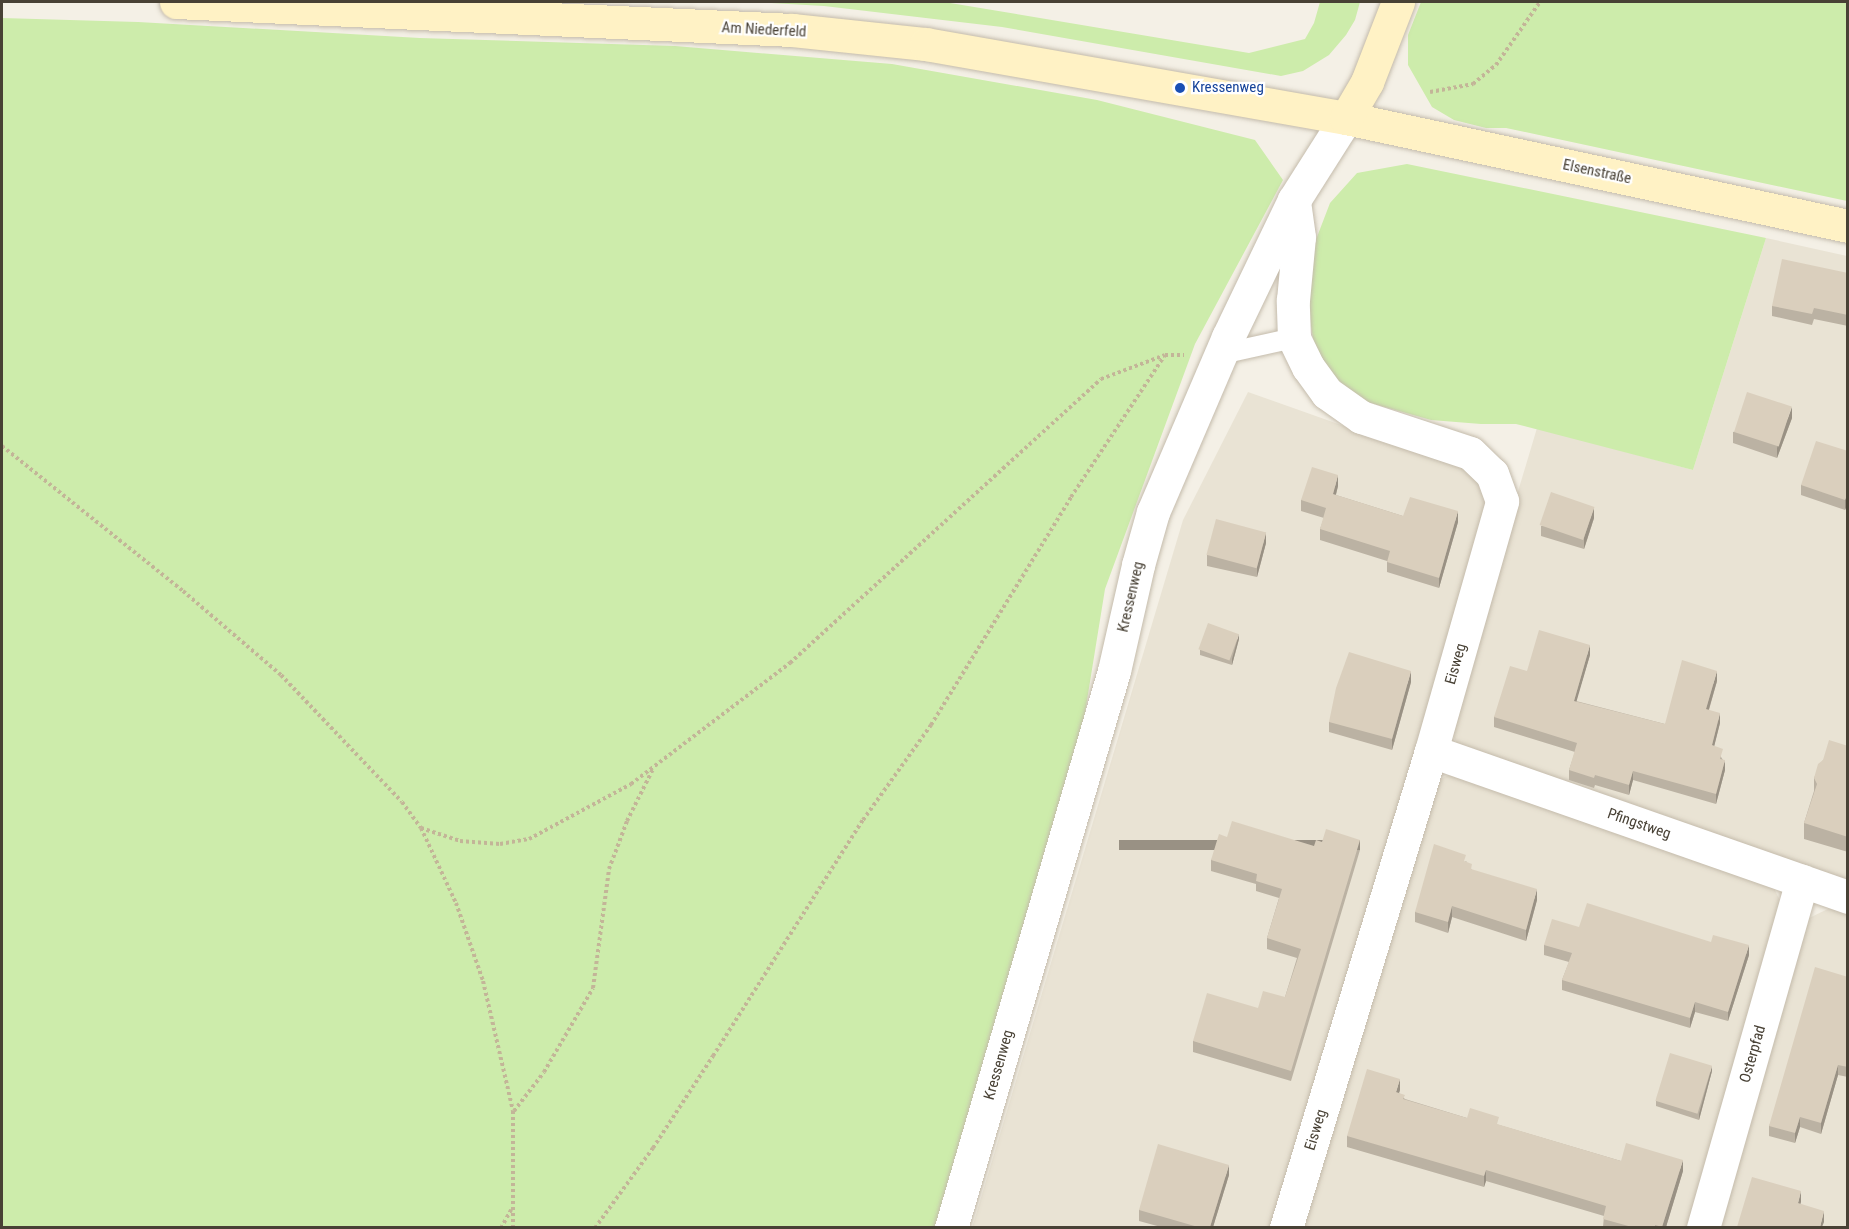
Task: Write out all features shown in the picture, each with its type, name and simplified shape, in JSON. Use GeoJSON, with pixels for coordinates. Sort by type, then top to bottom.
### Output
{"type":"FeatureCollection","features":[{"type":"Feature","properties":{"kind":"street","name":"Am Niederfeld"},"geometry":{"type":"LineString","coordinates":[[176,2],[792,30],[926,44],[1346,118]]}},
{"type":"Feature","properties":{"kind":"street","name":"Kressenweg"},"geometry":{"type":"LineString","coordinates":[[951,1227],[1114,672],[1138,566],[1153,513],[1221,354],[1294,200],[1367,82],[1398,2]]}},
{"type":"Feature","properties":{"kind":"street","name":"Elsenstraße"},"geometry":{"type":"LineString","coordinates":[[1346,118],[1848,226]]}},
{"type":"Feature","properties":{"kind":"street","name":"Eisweg"},"geometry":{"type":"LineString","coordinates":[[1286,1227],[1431,751],[1502,501],[1492,474],[1470,453],[1361,417],[1327,393],[1308,367],[1294,338],[1293,300],[1299,237],[1294,200]]}},
{"type":"Feature","properties":{"kind":"street","name":"Pfingstweg"},"geometry":{"type":"LineString","coordinates":[[1431,751],[1848,897]]}},
{"type":"Feature","properties":{"kind":"street","name":"Osterpfad"},"geometry":{"type":"LineString","coordinates":[[1703,1227],[1802,881]]}},
{"type":"Feature","properties":{"kind":"lane"},"geometry":{"type":"LineString","coordinates":[[1221,354],[1294,338]]}},
{"type":"Feature","properties":{"kind":"path"},"geometry":{"type":"LineString","coordinates":[[1430,92],[1473,84],[1496,64],[1540,2]]}},
{"type":"Feature","properties":{"kind":"path"},"geometry":{"type":"LineString","coordinates":[[421,828],[460,841],[500,844],[529,839],[631,784],[790,663],[1101,379],[1165,355],[1221,354]]}},
{"type":"Feature","properties":{"kind":"path"},"geometry":{"type":"LineString","coordinates":[[595,1227],[707,1065],[863,820],[931,724],[1071,496],[1165,355]]}},
{"type":"Feature","properties":{"kind":"path"},"geometry":{"type":"LineString","coordinates":[[2,446],[183,591],[281,675],[402,802],[421,828],[456,903],[483,981],[513,1112],[513,1227]]}},
{"type":"Feature","properties":{"kind":"path"},"geometry":{"type":"LineString","coordinates":[[513,1112],[544,1072],[593,988],[609,869],[627,821],[654,767]]}},
{"type":"Feature","properties":{"kind":"path"},"geometry":{"type":"LineString","coordinates":[[501,1227],[512,1209]]}},
{"type":"Feature","properties":{"kind":"shaded area"},"geometry":{"type":"Polygon","coordinates":[[[1766,238],[1847,256],[1847,891],[1461,752],[1448,725],[1537,428],[1693,470],[1766,238]]]}},
{"type":"Feature","properties":{"kind":"shaded area"},"geometry":{"type":"Polygon","coordinates":[[[1248,392],[1479,474],[1493,502],[1276,1227],[972,1228],[1183,520],[1248,392]]]}},
{"type":"Feature","properties":{"kind":"shaded area"},"geometry":{"type":"Polygon","coordinates":[[[1455,772],[1773,886],[1786,913],[1693,1227],[1297,1228],[1430,784],[1455,772]]]}},
{"type":"Feature","properties":{"kind":"shaded area"},"geometry":{"type":"Polygon","coordinates":[[[1832,907],[1847,913],[1847,1227],[1714,1228],[1807,919],[1832,907]]]}},
{"type":"Feature","properties":{"kind":"green space"},"geometry":{"type":"Polygon","coordinates":[[[751,2],[944,2],[1249,53],[1305,39],[1314,23],[1320,2],[1360,2],[1355,20],[1329,55],[1303,71],[1281,76],[1002,27],[824,6],[751,2]]]}},
{"type":"Feature","properties":{"kind":"green space"},"geometry":{"type":"Polygon","coordinates":[[[1421,2],[1847,2],[1847,201],[1506,128],[1486,128],[1454,120],[1432,107],[1408,65],[1408,35],[1421,2]]]}},
{"type":"Feature","properties":{"kind":"green space"},"geometry":{"type":"Polygon","coordinates":[[[2,18],[138,22],[420,38],[675,46],[892,64],[1097,100],[1255,140],[1283,180],[1195,344],[1105,589],[1083,725],[936,1227],[2,1228],[2,18]]]}},
{"type":"Feature","properties":{"kind":"green space"},"geometry":{"type":"Polygon","coordinates":[[[1407,164],[1766,238],[1693,470],[1516,424],[1431,420],[1367,402],[1333,379],[1314,344],[1308,307],[1312,250],[1330,203],[1357,173],[1407,164]]]}},
{"type":"Feature","properties":{"kind":"building"},"geometry":{"type":"Polygon","coordinates":[[[1782,259],[1848,273],[1848,315],[1814,308],[1812,314],[1772,306],[1782,259]]]}},
{"type":"Feature","properties":{"kind":"building"},"geometry":{"type":"Polygon","coordinates":[[[1747,392],[1792,407],[1779,446],[1734,432],[1747,392]]]}},
{"type":"Feature","properties":{"kind":"building"},"geometry":{"type":"Polygon","coordinates":[[[1816,441],[1848,451],[1848,493],[1845,500],[1801,485],[1816,441]]]}},
{"type":"Feature","properties":{"kind":"building"},"geometry":{"type":"Polygon","coordinates":[[[1312,467],[1338,475],[1333,494],[1403,516],[1410,497],[1458,511],[1439,578],[1387,562],[1390,551],[1320,529],[1326,508],[1301,500],[1312,467]]]}},
{"type":"Feature","properties":{"kind":"building"},"geometry":{"type":"Polygon","coordinates":[[[1551,492],[1594,507],[1583,540],[1540,525],[1551,492]]]}},
{"type":"Feature","properties":{"kind":"building"},"geometry":{"type":"Polygon","coordinates":[[[1216,519],[1266,532],[1257,568],[1206,555],[1216,519]]]}},
{"type":"Feature","properties":{"kind":"building"},"geometry":{"type":"Polygon","coordinates":[[[1208,623],[1239,634],[1229,661],[1198,649],[1208,623]]]}},
{"type":"Feature","properties":{"kind":"building"},"geometry":{"type":"Polygon","coordinates":[[[1539,630],[1590,645],[1574,701],[1665,724],[1682,660],[1717,671],[1706,709],[1720,713],[1712,745],[1723,749],[1720,759],[1725,760],[1716,794],[1633,771],[1629,785],[1569,770],[1577,743],[1494,717],[1510,666],[1527,671],[1539,630]]]}},
{"type":"Feature","properties":{"kind":"building"},"geometry":{"type":"Polygon","coordinates":[[[1349,652],[1411,671],[1392,739],[1329,722],[1336,688],[1349,652]]]}},
{"type":"Feature","properties":{"kind":"building"},"geometry":{"type":"Polygon","coordinates":[[[1829,740],[1848,746],[1848,837],[1804,823],[1817,784],[1814,778],[1818,764],[1823,760],[1829,740]]]}},
{"type":"Feature","properties":{"kind":"building"},"geometry":{"type":"Polygon","coordinates":[[[1232,821],[1314,846],[1316,840],[1322,842],[1326,829],[1360,840],[1291,1071],[1193,1041],[1207,993],[1258,1008],[1263,991],[1285,997],[1301,949],[1267,938],[1282,889],[1256,881],[1257,874],[1211,860],[1219,834],[1227,837],[1232,821]]]}},
{"type":"Feature","properties":{"kind":"building"},"geometry":{"type":"Polygon","coordinates":[[[1434,844],[1466,855],[1464,861],[1472,864],[1471,869],[1537,889],[1526,930],[1452,906],[1448,922],[1415,912],[1434,844]]]}},
{"type":"Feature","properties":{"kind":"building"},"geometry":{"type":"Polygon","coordinates":[[[1587,903],[1711,942],[1713,935],[1749,945],[1728,1012],[1695,1002],[1690,1018],[1562,980],[1572,953],[1544,945],[1552,919],[1579,927],[1587,903]]]}},
{"type":"Feature","properties":{"kind":"building"},"geometry":{"type":"Polygon","coordinates":[[[1815,967],[1848,977],[1848,1067],[1838,1065],[1821,1123],[1800,1117],[1795,1133],[1769,1126],[1815,967]]]}},
{"type":"Feature","properties":{"kind":"building"},"geometry":{"type":"Polygon","coordinates":[[[1670,1053],[1712,1066],[1697,1114],[1655,1101],[1670,1053]]]}},
{"type":"Feature","properties":{"kind":"building"},"geometry":{"type":"Polygon","coordinates":[[[1367,1069],[1400,1079],[1396,1092],[1405,1095],[1403,1099],[1467,1118],[1470,1108],[1499,1117],[1497,1124],[1621,1161],[1626,1143],[1683,1160],[1662,1227],[1655,1225],[1655,1227],[1632,1227],[1603,1219],[1606,1206],[1486,1170],[1484,1176],[1347,1136],[1367,1069]]]}},
{"type":"Feature","properties":{"kind":"building"},"geometry":{"type":"Polygon","coordinates":[[[1158,1144],[1229,1165],[1210,1227],[1198,1227],[1139,1210],[1158,1144]]]}},
{"type":"Feature","properties":{"kind":"building"},"geometry":{"type":"Polygon","coordinates":[[[1752,1177],[1801,1191],[1798,1203],[1824,1211],[1820,1227],[1737,1227],[1752,1177]]]}},
{"type":"Feature","properties":{"kind":"place","name":"Kressenweg"},"geometry":{"type":"Point","coordinates":[1180,88]}}]}
